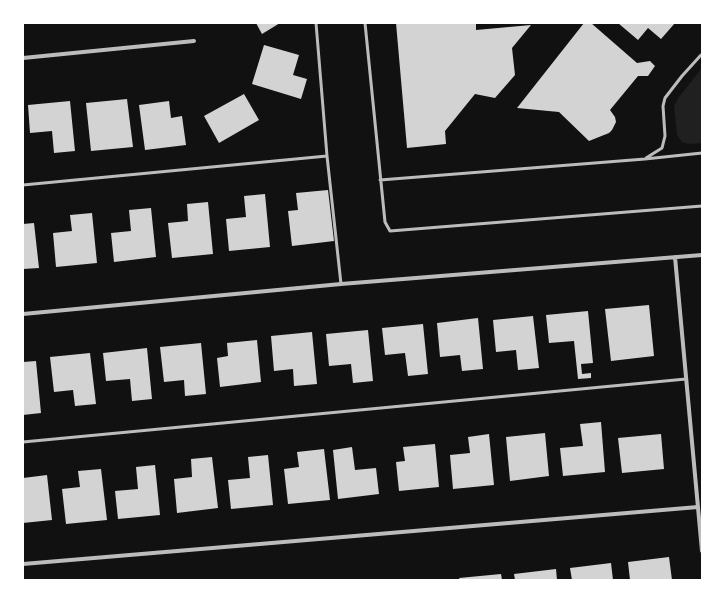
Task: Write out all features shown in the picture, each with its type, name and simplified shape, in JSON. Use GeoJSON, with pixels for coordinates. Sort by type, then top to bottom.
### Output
{"type":"FeatureCollection","features":[{"type":"Feature","properties":{"kind":"street"},"geometry":{"type":"LineString","coordinates":[[23,58],[194,41]]}},
{"type":"Feature","properties":{"kind":"street"},"geometry":{"type":"LineString","coordinates":[[23,314],[341,284],[702,255]]}},
{"type":"Feature","properties":{"kind":"street"},"geometry":{"type":"LineString","coordinates":[[674,257],[702,551]]}},
{"type":"Feature","properties":{"kind":"street"},"geometry":{"type":"LineString","coordinates":[[23,564],[698,507]]}},
{"type":"Feature","properties":{"kind":"lane"},"geometry":{"type":"LineString","coordinates":[[316,23],[327,156],[341,284]]}},
{"type":"Feature","properties":{"kind":"lane"},"geometry":{"type":"LineString","coordinates":[[365,23],[385,222],[390,231],[702,206]]}},
{"type":"Feature","properties":{"kind":"lane"},"geometry":{"type":"LineString","coordinates":[[645,159],[662,148],[665,136],[663,106],[665,98],[682,76],[702,55]]}},
{"type":"Feature","properties":{"kind":"lane"},"geometry":{"type":"LineString","coordinates":[[380,180],[645,159],[702,153]]}},
{"type":"Feature","properties":{"kind":"lane"},"geometry":{"type":"LineString","coordinates":[[23,186],[327,156]]}},
{"type":"Feature","properties":{"kind":"lane"},"geometry":{"type":"LineString","coordinates":[[23,442],[686,379]]}},
{"type":"Feature","properties":{"kind":"shaded area"},"geometry":{"type":"Polygon","coordinates":[[[702,68],[702,143],[689,144],[682,142],[677,135],[674,106],[679,97],[702,68]]]}},
{"type":"Feature","properties":{"kind":"building"},"geometry":{"type":"Polygon","coordinates":[[[256,23],[280,23],[262,34],[256,23]]]}},
{"type":"Feature","properties":{"kind":"building"},"geometry":{"type":"Polygon","coordinates":[[[396,23],[476,23],[476,30],[531,25],[512,48],[515,75],[495,98],[475,94],[445,131],[446,144],[407,148],[396,23]]]}},
{"type":"Feature","properties":{"kind":"building"},"geometry":{"type":"Polygon","coordinates":[[[584,23],[591,23],[637,63],[650,61],[655,66],[648,76],[638,76],[610,110],[615,117],[616,122],[612,130],[609,133],[589,141],[559,112],[517,108],[584,23]]]}},
{"type":"Feature","properties":{"kind":"building"},"geometry":{"type":"Polygon","coordinates":[[[618,23],[675,23],[661,39],[648,28],[638,40],[618,23]]]}},
{"type":"Feature","properties":{"kind":"building"},"geometry":{"type":"Polygon","coordinates":[[[264,45],[299,55],[293,75],[307,79],[301,99],[252,84],[264,45]]]}},
{"type":"Feature","properties":{"kind":"building"},"geometry":{"type":"Polygon","coordinates":[[[244,94],[259,120],[219,143],[204,116],[244,94]]]}},
{"type":"Feature","properties":{"kind":"building"},"geometry":{"type":"Polygon","coordinates":[[[127,99],[133,147],[91,151],[86,103],[127,99]]]}},
{"type":"Feature","properties":{"kind":"building"},"geometry":{"type":"Polygon","coordinates":[[[70,101],[75,151],[54,153],[52,131],[30,133],[28,105],[70,101]]]}},
{"type":"Feature","properties":{"kind":"building"},"geometry":{"type":"Polygon","coordinates":[[[169,101],[171,118],[182,116],[186,145],[145,150],[139,105],[169,101]]]}},
{"type":"Feature","properties":{"kind":"building"},"geometry":{"type":"Polygon","coordinates":[[[328,190],[334,241],[292,246],[288,211],[298,210],[296,193],[328,190]]]}},
{"type":"Feature","properties":{"kind":"building"},"geometry":{"type":"Polygon","coordinates":[[[265,194],[270,247],[229,251],[226,219],[246,217],[244,196],[265,194]]]}},
{"type":"Feature","properties":{"kind":"building"},"geometry":{"type":"Polygon","coordinates":[[[208,202],[213,254],[172,258],[168,223],[188,221],[187,204],[208,202]]]}},
{"type":"Feature","properties":{"kind":"building"},"geometry":{"type":"Polygon","coordinates":[[[151,208],[156,257],[114,262],[111,233],[131,231],[129,210],[151,208]]]}},
{"type":"Feature","properties":{"kind":"building"},"geometry":{"type":"Polygon","coordinates":[[[92,213],[97,263],[56,267],[53,233],[72,231],[70,215],[92,213]]]}},
{"type":"Feature","properties":{"kind":"building"},"geometry":{"type":"Polygon","coordinates":[[[34,223],[39,268],[23,269],[23,224],[34,223]]]}},
{"type":"Feature","properties":{"kind":"building"},"geometry":{"type":"Polygon","coordinates":[[[649,305],[654,356],[611,361],[605,309],[649,305]]]}},
{"type":"Feature","properties":{"kind":"building"},"geometry":{"type":"Polygon","coordinates":[[[588,311],[593,363],[581,364],[582,374],[591,373],[591,378],[578,379],[574,341],[549,343],[546,315],[588,311]]]}},
{"type":"Feature","properties":{"kind":"building"},"geometry":{"type":"Polygon","coordinates":[[[533,316],[539,368],[518,370],[516,350],[496,352],[493,320],[533,316]]]}},
{"type":"Feature","properties":{"kind":"building"},"geometry":{"type":"Polygon","coordinates":[[[478,318],[483,369],[462,371],[460,355],[440,357],[437,323],[478,318]]]}},
{"type":"Feature","properties":{"kind":"building"},"geometry":{"type":"Polygon","coordinates":[[[423,324],[428,374],[408,376],[405,353],[385,355],[382,328],[423,324]]]}},
{"type":"Feature","properties":{"kind":"building"},"geometry":{"type":"Polygon","coordinates":[[[368,330],[373,381],[353,383],[351,364],[329,366],[326,334],[368,330]]]}},
{"type":"Feature","properties":{"kind":"building"},"geometry":{"type":"Polygon","coordinates":[[[312,332],[317,384],[294,386],[293,369],[274,371],[271,336],[312,332]]]}},
{"type":"Feature","properties":{"kind":"building"},"geometry":{"type":"Polygon","coordinates":[[[257,340],[261,382],[220,387],[217,358],[228,356],[227,343],[257,340]]]}},
{"type":"Feature","properties":{"kind":"building"},"geometry":{"type":"Polygon","coordinates":[[[201,343],[206,394],[185,396],[184,380],[164,382],[160,347],[201,343]]]}},
{"type":"Feature","properties":{"kind":"building"},"geometry":{"type":"Polygon","coordinates":[[[147,348],[152,399],[132,401],[130,379],[106,381],[103,353],[147,348]]]}},
{"type":"Feature","properties":{"kind":"building"},"geometry":{"type":"Polygon","coordinates":[[[90,353],[96,404],[75,406],[73,390],[54,392],[50,357],[90,353]]]}},
{"type":"Feature","properties":{"kind":"building"},"geometry":{"type":"Polygon","coordinates":[[[36,361],[41,413],[23,415],[23,362],[36,361]]]}},
{"type":"Feature","properties":{"kind":"building"},"geometry":{"type":"Polygon","coordinates":[[[601,422],[605,472],[563,476],[560,448],[583,446],[580,424],[601,422]]]}},
{"type":"Feature","properties":{"kind":"building"},"geometry":{"type":"Polygon","coordinates":[[[545,433],[549,476],[510,481],[506,437],[545,433]]]}},
{"type":"Feature","properties":{"kind":"building"},"geometry":{"type":"Polygon","coordinates":[[[489,434],[494,485],[453,489],[450,455],[470,453],[468,437],[489,434]]]}},
{"type":"Feature","properties":{"kind":"building"},"geometry":{"type":"Polygon","coordinates":[[[661,434],[664,469],[622,473],[618,438],[661,434]]]}},
{"type":"Feature","properties":{"kind":"building"},"geometry":{"type":"Polygon","coordinates":[[[435,444],[439,487],[399,491],[396,462],[405,461],[403,447],[435,444]]]}},
{"type":"Feature","properties":{"kind":"building"},"geometry":{"type":"Polygon","coordinates":[[[352,447],[355,470],[376,468],[379,494],[338,499],[333,450],[352,447]]]}},
{"type":"Feature","properties":{"kind":"building"},"geometry":{"type":"Polygon","coordinates":[[[324,449],[330,500],[288,504],[284,469],[299,467],[297,452],[324,449]]]}},
{"type":"Feature","properties":{"kind":"building"},"geometry":{"type":"Polygon","coordinates":[[[268,455],[273,505],[231,509],[228,480],[250,478],[248,457],[268,455]]]}},
{"type":"Feature","properties":{"kind":"building"},"geometry":{"type":"Polygon","coordinates":[[[212,457],[218,508],[177,513],[174,479],[192,477],[191,459],[212,457]]]}},
{"type":"Feature","properties":{"kind":"building"},"geometry":{"type":"Polygon","coordinates":[[[155,465],[160,515],[118,519],[115,491],[138,489],[136,467],[155,465]]]}},
{"type":"Feature","properties":{"kind":"building"},"geometry":{"type":"Polygon","coordinates":[[[101,469],[107,520],[66,524],[62,489],[80,487],[78,471],[101,469]]]}},
{"type":"Feature","properties":{"kind":"building"},"geometry":{"type":"Polygon","coordinates":[[[47,475],[52,520],[23,523],[23,478],[47,475]]]}},
{"type":"Feature","properties":{"kind":"building"},"geometry":{"type":"Polygon","coordinates":[[[669,557],[672,580],[630,580],[628,562],[669,557]]]}},
{"type":"Feature","properties":{"kind":"building"},"geometry":{"type":"Polygon","coordinates":[[[611,563],[613,580],[572,580],[570,568],[611,563]]]}},
{"type":"Feature","properties":{"kind":"building"},"geometry":{"type":"Polygon","coordinates":[[[556,569],[557,580],[515,580],[514,574],[556,569]]]}},
{"type":"Feature","properties":{"kind":"building"},"geometry":{"type":"Polygon","coordinates":[[[501,574],[502,580],[460,580],[459,578],[501,574]]]}}]}
